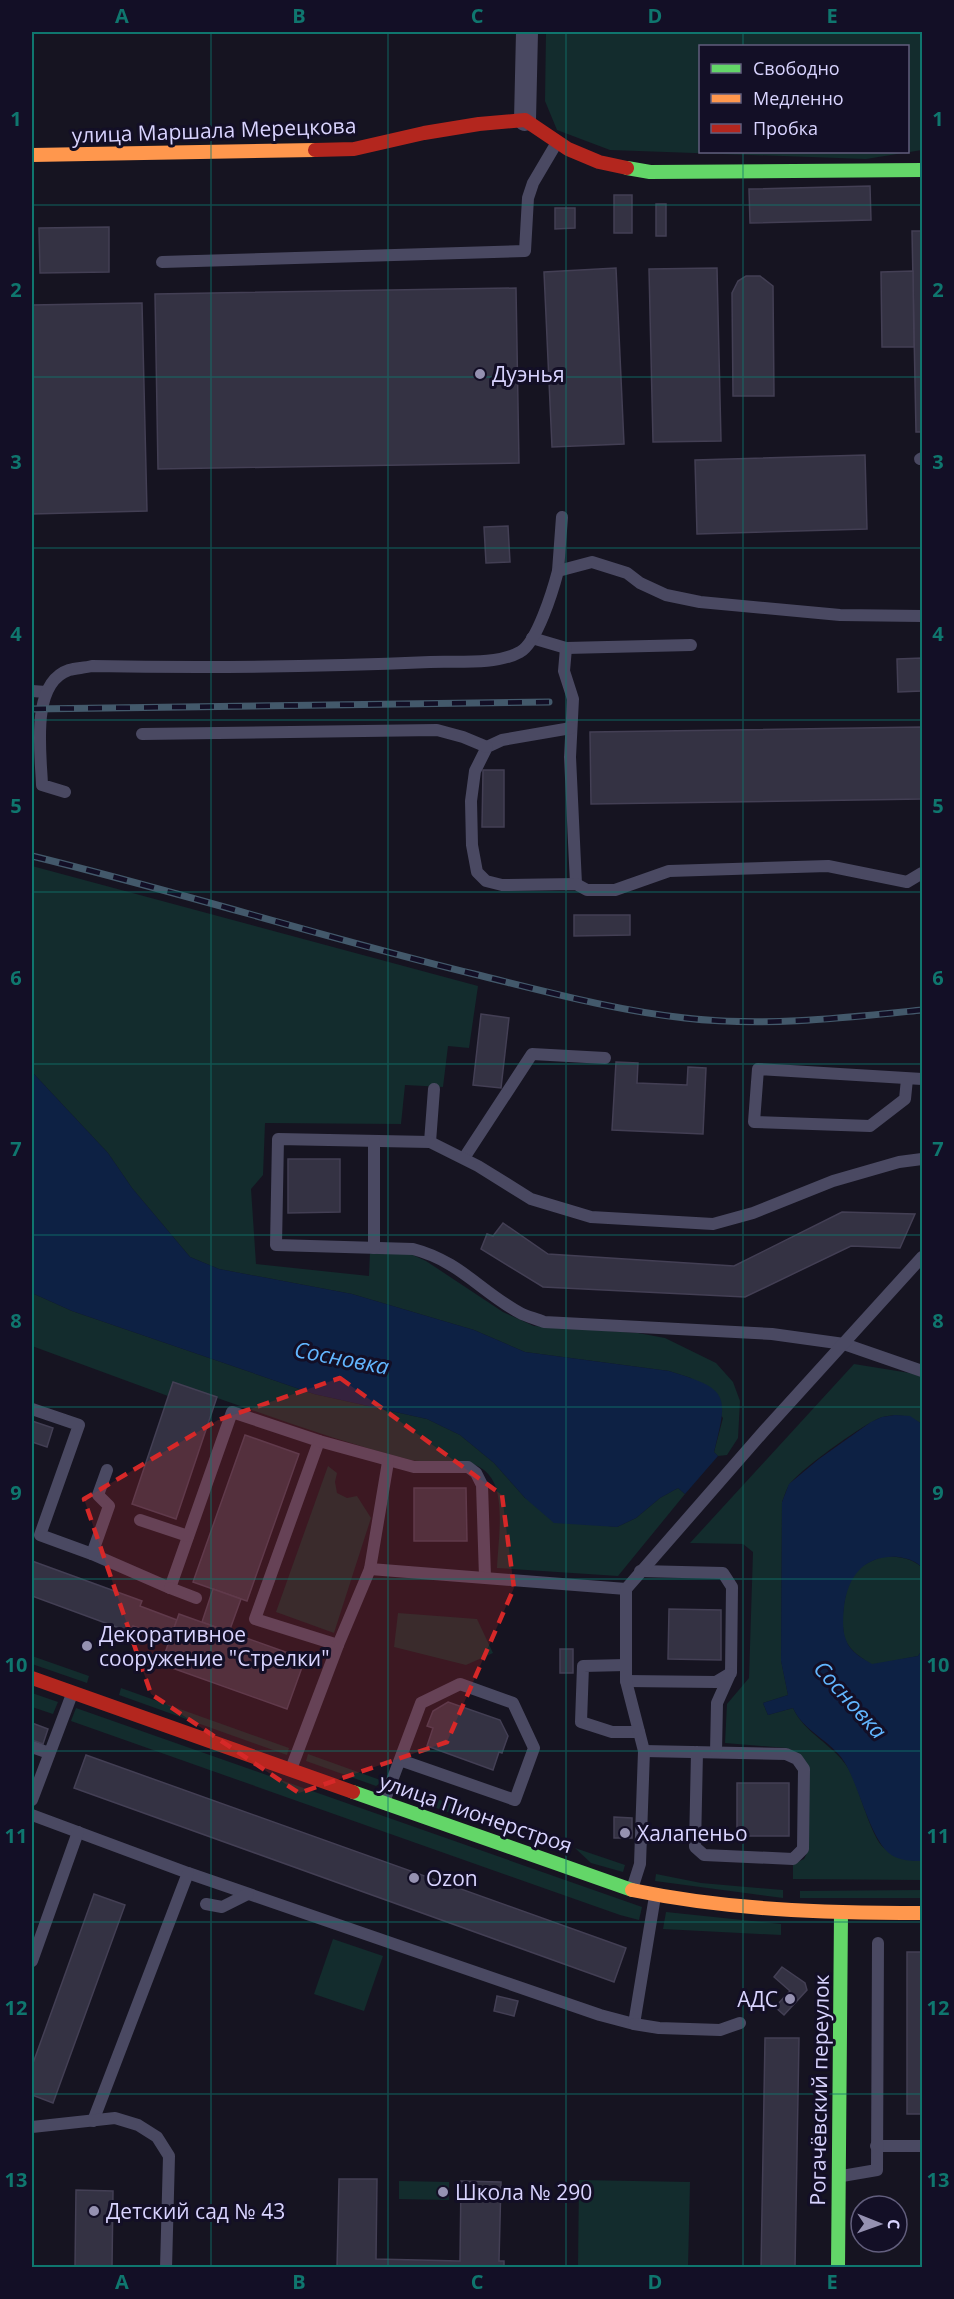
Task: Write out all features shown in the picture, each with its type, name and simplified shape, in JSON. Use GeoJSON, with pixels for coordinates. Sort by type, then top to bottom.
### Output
{"type":"FeatureCollection","features":[{"type":"Feature","properties":{"kind":"street"},"geometry":{"type":"LineString","coordinates":[[527,32],[525,120],[556,144],[603,163],[628,170],[651,172],[922,170]]}},
{"type":"Feature","properties":{"kind":"street","name":"улица Маршала Мерецкова"},"geometry":{"type":"LineString","coordinates":[[32,155],[354,149],[457,128],[525,120]]}},
{"type":"Feature","properties":{"kind":"street","name":"улица Пионерстроя"},"geometry":{"type":"LineString","coordinates":[[32,1678],[632,1890],[718,1906],[841,1913],[922,1913]]}},
{"type":"Feature","properties":{"kind":"street","name":"Рогачёвский переулок"},"geometry":{"type":"LineString","coordinates":[[838,2268],[841,1913]]}},
{"type":"Feature","properties":{"kind":"lane"},"geometry":{"type":"LineString","coordinates":[[162,262],[525,251],[528,198],[533,183],[556,144]]}},
{"type":"Feature","properties":{"kind":"lane"},"geometry":{"type":"LineString","coordinates":[[65,792],[42,785],[36,750],[46,692],[51,683],[67,670],[92,666],[395,663],[502,659],[522,652],[532,638],[549,600],[558,571],[562,517]]}},
{"type":"Feature","properties":{"kind":"lane"},"geometry":{"type":"LineString","coordinates":[[558,571],[592,562],[627,573],[640,583],[666,595],[700,603],[840,615],[922,616]]}},
{"type":"Feature","properties":{"kind":"lane"},"geometry":{"type":"LineString","coordinates":[[532,638],[566,648],[691,645]]}},
{"type":"Feature","properties":{"kind":"lane"},"geometry":{"type":"LineString","coordinates":[[566,648],[564,671],[573,699],[570,757],[576,884]]}},
{"type":"Feature","properties":{"kind":"lane"},"geometry":{"type":"LineString","coordinates":[[32,692],[46,692]]}},
{"type":"Feature","properties":{"kind":"lane"},"geometry":{"type":"LineString","coordinates":[[571,728],[502,740],[487,747],[476,771],[471,801],[472,845],[477,872],[486,881],[502,885],[576,884],[587,890],[615,890],[669,871],[828,866],[907,882],[922,873]]}},
{"type":"Feature","properties":{"kind":"lane"},"geometry":{"type":"LineString","coordinates":[[142,734],[437,730],[487,747]]}},
{"type":"Feature","properties":{"kind":"lane"},"geometry":{"type":"LineString","coordinates":[[464,1158],[532,1054],[605,1058]]}},
{"type":"Feature","properties":{"kind":"lane"},"geometry":{"type":"LineString","coordinates":[[907,1079],[905,1099],[870,1126],[754,1122],[758,1069],[922,1079]]}},
{"type":"Feature","properties":{"kind":"lane"},"geometry":{"type":"LineString","coordinates":[[430,1142],[434,1089]]}},
{"type":"Feature","properties":{"kind":"lane"},"geometry":{"type":"LineString","coordinates":[[922,1159],[899,1162],[833,1181],[753,1214],[713,1224],[591,1217],[531,1199],[464,1158],[430,1142],[278,1139],[276,1245],[413,1249],[430,1253],[458,1267],[521,1313],[544,1322],[772,1334],[844,1344],[922,1371]]}},
{"type":"Feature","properties":{"kind":"lane"},"geometry":{"type":"LineString","coordinates":[[374,1141],[374,1248]]}},
{"type":"Feature","properties":{"kind":"lane"},"geometry":{"type":"LineString","coordinates":[[632,1890],[640,1864],[644,1751],[626,1681],[626,1589],[922,1257]]}},
{"type":"Feature","properties":{"kind":"lane"},"geometry":{"type":"LineString","coordinates":[[32,1409],[79,1425],[40,1535],[92,1554],[196,1598]]}},
{"type":"Feature","properties":{"kind":"lane"},"geometry":{"type":"LineString","coordinates":[[170,1588],[232,1412],[388,1462],[414,1467],[468,1467],[476,1473],[482,1485],[485,1576]]}},
{"type":"Feature","properties":{"kind":"lane"},"geometry":{"type":"LineString","coordinates":[[319,1441],[255,1619],[338,1645]]}},
{"type":"Feature","properties":{"kind":"lane"},"geometry":{"type":"LineString","coordinates":[[291,1770],[338,1645],[370,1569],[388,1462]]}},
{"type":"Feature","properties":{"kind":"lane"},"geometry":{"type":"LineString","coordinates":[[92,1554],[109,1506],[98,1495],[106,1470]]}},
{"type":"Feature","properties":{"kind":"lane"},"geometry":{"type":"LineString","coordinates":[[140,1520],[188,1536]]}},
{"type":"Feature","properties":{"kind":"lane"},"geometry":{"type":"LineString","coordinates":[[370,1569],[485,1576],[626,1589]]}},
{"type":"Feature","properties":{"kind":"lane"},"geometry":{"type":"LineString","coordinates":[[640,1571],[723,1573],[732,1587],[731,1673],[717,1703],[716,1752]]}},
{"type":"Feature","properties":{"kind":"lane"},"geometry":{"type":"LineString","coordinates":[[626,1665],[583,1666],[581,1722],[612,1732],[639,1732]]}},
{"type":"Feature","properties":{"kind":"lane"},"geometry":{"type":"LineString","coordinates":[[626,1681],[716,1682],[731,1673]]}},
{"type":"Feature","properties":{"kind":"lane"},"geometry":{"type":"LineString","coordinates":[[384,1803],[421,1703],[460,1684],[513,1703],[534,1748],[515,1800],[400,1760]]}},
{"type":"Feature","properties":{"kind":"lane"},"geometry":{"type":"LineString","coordinates":[[32,1800],[73,1693]]}},
{"type":"Feature","properties":{"kind":"lane"},"geometry":{"type":"LineString","coordinates":[[32,1747],[49,1753]]}},
{"type":"Feature","properties":{"kind":"lane"},"geometry":{"type":"LineString","coordinates":[[644,1751],[716,1752],[786,1754],[797,1760],[804,1769],[803,1849],[793,1858],[704,1855],[695,1847],[697,1752]]}},
{"type":"Feature","properties":{"kind":"lane"},"geometry":{"type":"LineString","coordinates":[[32,1815],[248,1894],[634,2024],[659,2028],[720,2030],[740,2023]]}},
{"type":"Feature","properties":{"kind":"lane"},"geometry":{"type":"LineString","coordinates":[[32,1961],[78,1832]]}},
{"type":"Feature","properties":{"kind":"lane"},"geometry":{"type":"LineString","coordinates":[[93,2121],[188,1873]]}},
{"type":"Feature","properties":{"kind":"lane"},"geometry":{"type":"LineString","coordinates":[[206,1904],[222,1907],[248,1894]]}},
{"type":"Feature","properties":{"kind":"lane"},"geometry":{"type":"LineString","coordinates":[[634,2024],[655,1895]]}},
{"type":"Feature","properties":{"kind":"lane"},"geometry":{"type":"LineString","coordinates":[[839,2177],[877,2170],[878,1942]]}},
{"type":"Feature","properties":{"kind":"lane"},"geometry":{"type":"LineString","coordinates":[[32,2127],[115,2118],[138,2124],[157,2137],[169,2156],[166,2268]]}},
{"type":"Feature","properties":{"kind":"lane"},"geometry":{"type":"LineString","coordinates":[[876,2146],[922,2146]]}},
{"type":"Feature","properties":{"kind":"highlighted area"},"geometry":{"type":"Polygon","coordinates":[[[340,1378],[502,1495],[514,1588],[447,1742],[299,1793],[151,1694],[84,1499],[218,1420],[340,1378]]]}},
{"type":"Feature","properties":{"kind":"green space"},"geometry":{"type":"Polygon","coordinates":[[[546,32],[922,32],[922,150],[909,152],[909,45],[699,45],[699,153],[903,153],[866,159],[610,150],[557,130],[545,101],[546,32]]]}},
{"type":"Feature","properties":{"kind":"green space"},"geometry":{"type":"Polygon","coordinates":[[[32,866],[478,986],[469,1048],[448,1046],[443,1087],[405,1085],[401,1124],[265,1123],[263,1175],[251,1189],[256,1264],[369,1276],[370,1252],[404,1251],[426,1261],[503,1312],[534,1326],[638,1333],[665,1338],[716,1363],[733,1382],[740,1401],[738,1438],[727,1455],[718,1456],[714,1452],[723,1418],[691,1378],[669,1371],[525,1352],[474,1330],[352,1294],[219,1269],[190,1257],[132,1188],[108,1153],[32,1072],[32,866]]]}},
{"type":"Feature","properties":{"kind":"green space"},"geometry":{"type":"Polygon","coordinates":[[[32,1293],[72,1311],[314,1394],[427,1419],[460,1435],[494,1463],[525,1498],[599,1525],[617,1527],[636,1518],[660,1498],[678,1488],[685,1494],[618,1576],[497,1568],[500,1519],[498,1494],[489,1475],[481,1468],[463,1462],[411,1460],[381,1452],[321,1434],[173,1383],[168,1396],[32,1346],[32,1293]]]}},
{"type":"Feature","properties":{"kind":"green space"},"geometry":{"type":"Polygon","coordinates":[[[854,1364],[922,1375],[922,1424],[899,1415],[875,1420],[818,1459],[789,1485],[782,1502],[781,1660],[788,1695],[763,1703],[768,1715],[793,1708],[804,1725],[835,1752],[852,1776],[879,1842],[897,1856],[922,1861],[922,1880],[793,1879],[793,1864],[804,1859],[807,1853],[801,1756],[787,1748],[725,1743],[727,1704],[749,1678],[753,1552],[743,1544],[690,1543],[854,1364]]]}},
{"type":"Feature","properties":{"kind":"green space"},"geometry":{"type":"Polygon","coordinates":[[[328,1466],[337,1473],[335,1482],[337,1493],[347,1498],[357,1496],[371,1518],[334,1633],[276,1612],[328,1466]]]}},
{"type":"Feature","properties":{"kind":"green space"},"geometry":{"type":"Polygon","coordinates":[[[883,1556],[909,1560],[922,1568],[922,1650],[918,1656],[872,1665],[847,1643],[843,1613],[846,1593],[857,1570],[883,1556]]]}},
{"type":"Feature","properties":{"kind":"green space"},"geometry":{"type":"Polygon","coordinates":[[[398,1613],[477,1619],[493,1653],[466,1665],[394,1647],[398,1613]]]}},
{"type":"Feature","properties":{"kind":"green space"},"geometry":{"type":"Polygon","coordinates":[[[32,1656],[89,1676],[87,1683],[32,1664],[32,1656]]]}},
{"type":"Feature","properties":{"kind":"green space"},"geometry":{"type":"Polygon","coordinates":[[[121,1688],[289,1748],[287,1755],[119,1695],[121,1688]]]}},
{"type":"Feature","properties":{"kind":"green space"},"geometry":{"type":"Polygon","coordinates":[[[32,1693],[58,1702],[53,1714],[32,1707],[32,1693]]]}},
{"type":"Feature","properties":{"kind":"green space"},"geometry":{"type":"Polygon","coordinates":[[[76,1708],[642,1907],[639,1920],[71,1721],[76,1708]]]}},
{"type":"Feature","properties":{"kind":"green space"},"geometry":{"type":"Polygon","coordinates":[[[308,1754],[383,1781],[376,1786],[306,1761],[308,1754]]]}},
{"type":"Feature","properties":{"kind":"green space"},"geometry":{"type":"Polygon","coordinates":[[[403,1787],[489,1817],[469,1820],[404,1796],[403,1787]]]}},
{"type":"Feature","properties":{"kind":"green space"},"geometry":{"type":"Polygon","coordinates":[[[575,1848],[625,1865],[623,1872],[591,1863],[575,1848]]]}},
{"type":"Feature","properties":{"kind":"green space"},"geometry":{"type":"Polygon","coordinates":[[[656,1874],[701,1883],[783,1890],[783,1898],[655,1881],[656,1874]]]}},
{"type":"Feature","properties":{"kind":"green space"},"geometry":{"type":"Polygon","coordinates":[[[922,1890],[922,1898],[800,1898],[800,1891],[922,1890]]]}},
{"type":"Feature","properties":{"kind":"green space"},"geometry":{"type":"Polygon","coordinates":[[[666,1912],[781,1924],[781,1935],[663,1929],[666,1912]]]}},
{"type":"Feature","properties":{"kind":"green space"},"geometry":{"type":"Polygon","coordinates":[[[333,1939],[383,1956],[364,2011],[314,1994],[333,1939]]]}},
{"type":"Feature","properties":{"kind":"green space"},"geometry":{"type":"Polygon","coordinates":[[[579,2180],[690,2182],[688,2267],[578,2267],[579,2180]]]}},
{"type":"Feature","properties":{"kind":"green space"},"geometry":{"type":"Polygon","coordinates":[[[399,2181],[449,2182],[449,2200],[399,2199],[399,2181]]]}},
{"type":"Feature","properties":{"kind":"water","name":"Сосновка"},"geometry":{"type":"Polygon","coordinates":[[[32,1072],[108,1153],[132,1188],[190,1257],[219,1269],[352,1294],[474,1330],[525,1352],[669,1371],[688,1377],[713,1389],[719,1396],[722,1417],[714,1452],[718,1456],[685,1494],[678,1488],[660,1498],[636,1518],[617,1527],[554,1523],[525,1498],[494,1463],[460,1435],[427,1419],[314,1394],[72,1311],[32,1293],[32,1072]]]}},
{"type":"Feature","properties":{"kind":"water","name":"Сосновка"},"geometry":{"type":"Polygon","coordinates":[[[895,1415],[910,1416],[922,1424],[922,1568],[908,1559],[898,1557],[886,1557],[867,1564],[854,1577],[849,1586],[844,1607],[843,1628],[850,1648],[872,1664],[918,1656],[922,1650],[922,1861],[895,1857],[886,1850],[872,1827],[854,1781],[841,1757],[797,1716],[793,1708],[768,1715],[763,1703],[788,1695],[781,1661],[782,1502],[789,1484],[819,1459],[871,1422],[895,1415]]]}},
{"type":"Feature","properties":{"kind":"building"},"geometry":{"type":"Polygon","coordinates":[[[870,186],[871,220],[750,223],[749,189],[870,186]]]}},
{"type":"Feature","properties":{"kind":"building"},"geometry":{"type":"Polygon","coordinates":[[[614,195],[632,195],[632,233],[614,233],[614,195]]]}},
{"type":"Feature","properties":{"kind":"building"},"geometry":{"type":"Polygon","coordinates":[[[656,204],[666,204],[666,236],[656,236],[656,204]]]}},
{"type":"Feature","properties":{"kind":"building"},"geometry":{"type":"Polygon","coordinates":[[[555,208],[575,208],[575,228],[555,229],[555,208]]]}},
{"type":"Feature","properties":{"kind":"building"},"geometry":{"type":"Polygon","coordinates":[[[109,227],[109,272],[40,273],[39,228],[109,227]]]}},
{"type":"Feature","properties":{"kind":"building"},"geometry":{"type":"Polygon","coordinates":[[[912,231],[922,231],[922,432],[916,432],[912,231]]]}},
{"type":"Feature","properties":{"kind":"building"},"geometry":{"type":"Polygon","coordinates":[[[616,268],[624,444],[552,447],[544,272],[616,268]]]}},
{"type":"Feature","properties":{"kind":"building"},"geometry":{"type":"Polygon","coordinates":[[[717,268],[721,441],[653,442],[649,269],[717,268]]]}},
{"type":"Feature","properties":{"kind":"building"},"geometry":{"type":"Polygon","coordinates":[[[913,271],[914,347],[882,347],[881,272],[913,271]]]}},
{"type":"Feature","properties":{"kind":"building"},"geometry":{"type":"Polygon","coordinates":[[[746,276],[760,276],[773,286],[774,396],[733,396],[732,293],[738,281],[746,276]]]}},
{"type":"Feature","properties":{"kind":"building"},"geometry":{"type":"Polygon","coordinates":[[[516,288],[519,463],[158,469],[155,294],[516,288]]]}},
{"type":"Feature","properties":{"kind":"building"},"geometry":{"type":"Polygon","coordinates":[[[142,303],[147,511],[32,514],[32,305],[142,303]]]}},
{"type":"Feature","properties":{"kind":"building"},"geometry":{"type":"Polygon","coordinates":[[[865,455],[867,529],[697,534],[695,460],[865,455]]]}},
{"type":"Feature","properties":{"kind":"building"},"geometry":{"type":"Polygon","coordinates":[[[508,526],[510,562],[486,563],[484,527],[508,526]]]}},
{"type":"Feature","properties":{"kind":"building"},"geometry":{"type":"Polygon","coordinates":[[[922,658],[922,691],[898,692],[897,659],[922,658]]]}},
{"type":"Feature","properties":{"kind":"building"},"geometry":{"type":"Polygon","coordinates":[[[922,727],[922,799],[591,804],[590,732],[922,727]]]}},
{"type":"Feature","properties":{"kind":"building"},"geometry":{"type":"Polygon","coordinates":[[[483,770],[504,770],[504,827],[482,827],[483,770]]]}},
{"type":"Feature","properties":{"kind":"building"},"geometry":{"type":"Polygon","coordinates":[[[574,915],[630,915],[630,935],[574,936],[574,915]]]}},
{"type":"Feature","properties":{"kind":"building"},"geometry":{"type":"Polygon","coordinates":[[[481,1014],[509,1018],[501,1088],[473,1085],[481,1014]]]}},
{"type":"Feature","properties":{"kind":"building"},"geometry":{"type":"Polygon","coordinates":[[[616,1062],[638,1063],[637,1083],[687,1085],[688,1067],[706,1068],[703,1134],[612,1130],[616,1062]]]}},
{"type":"Feature","properties":{"kind":"building"},"geometry":{"type":"Polygon","coordinates":[[[288,1159],[340,1159],[340,1212],[288,1213],[288,1159]]]}},
{"type":"Feature","properties":{"kind":"building"},"geometry":{"type":"Polygon","coordinates":[[[842,1212],[915,1214],[900,1248],[851,1246],[745,1297],[543,1287],[481,1249],[487,1234],[493,1236],[503,1223],[548,1254],[734,1266],[842,1212]]]}},
{"type":"Feature","properties":{"kind":"building"},"geometry":{"type":"Polygon","coordinates":[[[173,1382],[217,1397],[176,1519],[132,1504],[173,1382]]]}},
{"type":"Feature","properties":{"kind":"building"},"geometry":{"type":"Polygon","coordinates":[[[32,1421],[53,1428],[47,1447],[32,1442],[32,1421]]]}},
{"type":"Feature","properties":{"kind":"building"},"geometry":{"type":"Polygon","coordinates":[[[245,1435],[299,1454],[247,1601],[193,1582],[245,1435]]]}},
{"type":"Feature","properties":{"kind":"building"},"geometry":{"type":"Polygon","coordinates":[[[414,1488],[466,1488],[467,1541],[414,1541],[414,1488]]]}},
{"type":"Feature","properties":{"kind":"building"},"geometry":{"type":"Polygon","coordinates":[[[32,1561],[142,1601],[140,1606],[177,1620],[170,1639],[133,1626],[130,1632],[32,1596],[32,1561]]]}},
{"type":"Feature","properties":{"kind":"building"},"geometry":{"type":"Polygon","coordinates":[[[213,1589],[241,1599],[229,1632],[202,1622],[213,1589]]]}},
{"type":"Feature","properties":{"kind":"building"},"geometry":{"type":"Polygon","coordinates":[[[669,1609],[721,1610],[721,1660],[668,1659],[669,1609]]]}},
{"type":"Feature","properties":{"kind":"building"},"geometry":{"type":"Polygon","coordinates":[[[179,1614],[305,1659],[287,1709],[161,1664],[179,1614]]]}},
{"type":"Feature","properties":{"kind":"building"},"geometry":{"type":"Polygon","coordinates":[[[560,1649],[573,1649],[573,1673],[560,1673],[560,1649]]]}},
{"type":"Feature","properties":{"kind":"building"},"geometry":{"type":"Polygon","coordinates":[[[448,1702],[500,1720],[508,1736],[493,1770],[427,1746],[433,1728],[427,1726],[433,1711],[448,1702]]]}},
{"type":"Feature","properties":{"kind":"building"},"geometry":{"type":"Polygon","coordinates":[[[32,1723],[48,1729],[43,1744],[32,1740],[32,1723]]]}},
{"type":"Feature","properties":{"kind":"building"},"geometry":{"type":"Polygon","coordinates":[[[86,1755],[626,1948],[614,1982],[74,1788],[86,1755]]]}},
{"type":"Feature","properties":{"kind":"building"},"geometry":{"type":"Polygon","coordinates":[[[737,1783],[789,1783],[789,1836],[737,1836],[737,1783]]]}},
{"type":"Feature","properties":{"kind":"building"},"geometry":{"type":"Polygon","coordinates":[[[614,1817],[632,1818],[632,1838],[614,1838],[614,1817]]]}},
{"type":"Feature","properties":{"kind":"building"},"geometry":{"type":"Polygon","coordinates":[[[94,1894],[125,1905],[53,2103],[32,2095],[32,2066],[94,1894]]]}},
{"type":"Feature","properties":{"kind":"building"},"geometry":{"type":"Polygon","coordinates":[[[907,1952],[922,1952],[922,2114],[907,2114],[907,1952]]]}},
{"type":"Feature","properties":{"kind":"building","name":"АДС"},"geometry":{"type":"Polygon","coordinates":[[[782,1967],[805,1983],[807,1990],[784,2015],[775,2007],[790,1991],[774,1977],[782,1967]]]}},
{"type":"Feature","properties":{"kind":"building"},"geometry":{"type":"Polygon","coordinates":[[[497,1996],[518,2001],[514,2016],[494,2011],[497,1996]]]}},
{"type":"Feature","properties":{"kind":"building"},"geometry":{"type":"Polygon","coordinates":[[[765,2038],[799,2038],[795,2268],[761,2268],[765,2038]]]}},
{"type":"Feature","properties":{"kind":"building"},"geometry":{"type":"Polygon","coordinates":[[[339,2179],[377,2179],[376,2259],[460,2261],[461,2181],[501,2182],[499,2261],[504,2261],[504,2268],[337,2268],[339,2179]]]}},
{"type":"Feature","properties":{"kind":"building"},"geometry":{"type":"Polygon","coordinates":[[[76,2190],[113,2191],[112,2268],[75,2268],[76,2190]]]}},
{"type":"Feature","properties":{"kind":"railway"},"geometry":{"type":"LineString","coordinates":[[32,709],[549,702]]}},
{"type":"Feature","properties":{"kind":"railway"},"geometry":{"type":"LineString","coordinates":[[32,856],[419,960],[605,1005],[658,1015],[715,1021],[774,1022],[922,1010]]}},
{"type":"Feature","properties":{"kind":"traffic: fast"},"geometry":{"type":"LineString","coordinates":[[627,168],[650,172],[922,170]]}},
{"type":"Feature","properties":{"kind":"traffic: fast"},"geometry":{"type":"LineString","coordinates":[[353,1792],[632,1890]]}},
{"type":"Feature","properties":{"kind":"traffic: fast"},"geometry":{"type":"LineString","coordinates":[[838,2268],[841,1913]]}},
{"type":"Feature","properties":{"kind":"traffic: slow"},"geometry":{"type":"LineString","coordinates":[[32,155],[315,150]]}},
{"type":"Feature","properties":{"kind":"traffic: slow"},"geometry":{"type":"LineString","coordinates":[[632,1890],[704,1902],[776,1909],[922,1913]]}},
{"type":"Feature","properties":{"kind":"traffic: jam"},"geometry":{"type":"LineString","coordinates":[[315,150],[354,149],[424,133],[479,124],[525,120],[568,149],[599,162],[627,168]]}},
{"type":"Feature","properties":{"kind":"traffic: jam"},"geometry":{"type":"LineString","coordinates":[[32,1678],[353,1792]]}},
{"type":"Feature","properties":{"kind":"place","name":"Дуэнья"},"geometry":{"type":"Point","coordinates":[480,374]}},
{"type":"Feature","properties":{"kind":"place","name":"Декоративное сооружение \"Стрелки\""},"geometry":{"type":"Point","coordinates":[87,1646]}},
{"type":"Feature","properties":{"kind":"place","name":"Халапеньо"},"geometry":{"type":"Point","coordinates":[625,1833]}},
{"type":"Feature","properties":{"kind":"place","name":"Ozon"},"geometry":{"type":"Point","coordinates":[414,1878]}},
{"type":"Feature","properties":{"kind":"place","name":"АДС"},"geometry":{"type":"Point","coordinates":[790,1999]}},
{"type":"Feature","properties":{"kind":"place","name":"Школа № 290"},"geometry":{"type":"Point","coordinates":[443,2192]}},
{"type":"Feature","properties":{"kind":"place","name":"Детский сад № 43"},"geometry":{"type":"Point","coordinates":[94,2211]}}]}
